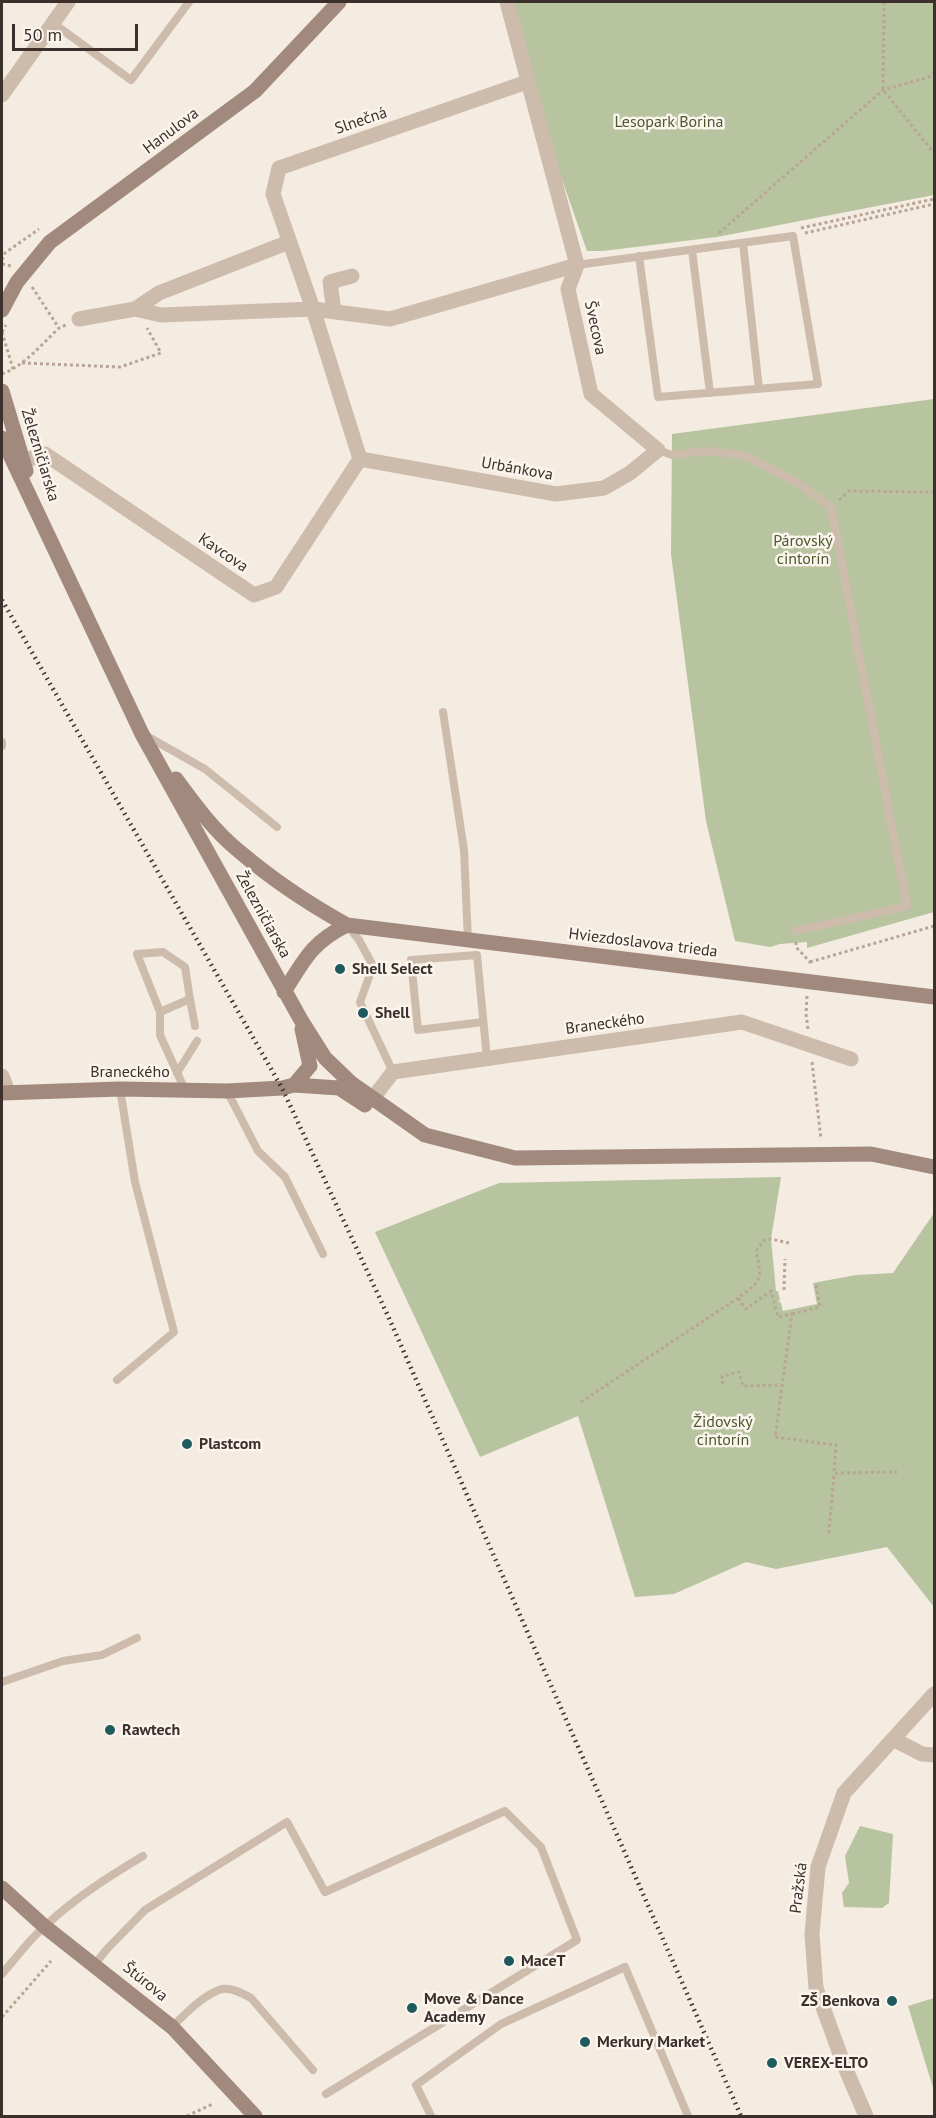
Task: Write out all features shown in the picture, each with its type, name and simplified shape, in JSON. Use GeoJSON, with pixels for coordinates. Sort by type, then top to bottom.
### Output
{"type":"FeatureCollection","features":[{"type":"Feature","properties":{"kind":"street"},"geometry":{"type":"LineString","coordinates":[[2,95],[68,2]]}},
{"type":"Feature","properties":{"kind":"street","name":"Hanulova"},"geometry":{"type":"LineString","coordinates":[[2,310],[20,278],[50,242],[255,91],[339,2]]}},
{"type":"Feature","properties":{"kind":"street"},"geometry":{"type":"LineString","coordinates":[[78,319],[135,309],[161,315],[313,309],[390,319],[577,265],[507,2]]}},
{"type":"Feature","properties":{"kind":"street","name":"Slnečná"},"geometry":{"type":"LineString","coordinates":[[360,459],[313,309],[273,194],[279,168],[527,82]]}},
{"type":"Feature","properties":{"kind":"street"},"geometry":{"type":"LineString","coordinates":[[135,309],[159,293],[289,242]]}},
{"type":"Feature","properties":{"kind":"street","name":"Švecova"},"geometry":{"type":"LineString","coordinates":[[577,265],[568,289],[591,394],[658,450]]}},
{"type":"Feature","properties":{"kind":"street"},"geometry":{"type":"LineString","coordinates":[[334,312],[330,282],[352,276]]}},
{"type":"Feature","properties":{"kind":"street","name":"Hanulova"},"geometry":{"type":"LineString","coordinates":[[2,289],[20,278]]}},
{"type":"Feature","properties":{"kind":"street","name":"Železničiarska"},"geometry":{"type":"LineString","coordinates":[[2,391],[43,528]]}},
{"type":"Feature","properties":{"kind":"street","name":"Železničiarska"},"geometry":{"type":"LineString","coordinates":[[2,438],[142,734],[284,992],[325,1058],[351,1083],[373,1098]]}},
{"type":"Feature","properties":{"kind":"street","name":"Urbánkova"},"geometry":{"type":"LineString","coordinates":[[360,459],[556,494],[604,488],[630,473],[658,450]]}},
{"type":"Feature","properties":{"kind":"street","name":"Kavcova"},"geometry":{"type":"LineString","coordinates":[[22,461],[45,454],[254,595],[276,587],[360,459]]}},
{"type":"Feature","properties":{"kind":"street","name":"Železničiarska"},"geometry":{"type":"LineString","coordinates":[[142,734],[197,808],[238,851],[305,901],[347,925]]}},
{"type":"Feature","properties":{"kind":"street"},"geometry":{"type":"LineString","coordinates":[[284,992],[307,954],[327,935],[347,925]]}},
{"type":"Feature","properties":{"kind":"street","name":"Hviezdoslavova trieda"},"geometry":{"type":"LineString","coordinates":[[347,925],[934,997]]}},
{"type":"Feature","properties":{"kind":"street"},"geometry":{"type":"LineString","coordinates":[[294,1084],[310,1066],[301,1020]]}},
{"type":"Feature","properties":{"kind":"street","name":"Braneckého"},"geometry":{"type":"LineString","coordinates":[[393,1072],[742,1022],[851,1059]]}},
{"type":"Feature","properties":{"kind":"street"},"geometry":{"type":"LineString","coordinates":[[393,1072],[373,1098],[425,1136],[515,1158],[871,1154],[934,1167]]}},
{"type":"Feature","properties":{"kind":"street"},"geometry":{"type":"LineString","coordinates":[[2,1076],[5,1092]]}},
{"type":"Feature","properties":{"kind":"street","name":"Braneckého"},"geometry":{"type":"LineString","coordinates":[[5,1092],[120,1089],[227,1091],[282,1088],[294,1084],[339,1088],[389,1121],[425,1136]]}},
{"type":"Feature","properties":{"kind":"street","name":"Pražská"},"geometry":{"type":"LineString","coordinates":[[866,2116],[844,2065],[816,1988],[812,1934],[818,1867],[844,1792],[934,1694]]}},
{"type":"Feature","properties":{"kind":"street"},"geometry":{"type":"LineString","coordinates":[[893,1739],[922,1754],[934,1755]]}},
{"type":"Feature","properties":{"kind":"street","name":"Štúrova"},"geometry":{"type":"LineString","coordinates":[[2,1888],[44,1926],[172,2027],[255,2116]]}},
{"type":"Feature","properties":{"kind":"lane"},"geometry":{"type":"LineString","coordinates":[[53,23],[131,80],[189,2]]}},
{"type":"Feature","properties":{"kind":"lane"},"geometry":{"type":"LineString","coordinates":[[577,265],[639,256],[793,236],[818,384],[658,397],[639,256]]}},
{"type":"Feature","properties":{"kind":"lane"},"geometry":{"type":"LineString","coordinates":[[743,243],[759,389]]}},
{"type":"Feature","properties":{"kind":"lane"},"geometry":{"type":"LineString","coordinates":[[692,250],[710,393]]}},
{"type":"Feature","properties":{"kind":"lane"},"geometry":{"type":"LineString","coordinates":[[658,450],[672,455],[706,451],[744,455],[796,482],[831,507],[907,906],[796,931]]}},
{"type":"Feature","properties":{"kind":"lane"},"geometry":{"type":"LineString","coordinates":[[442,712],[464,850],[468,940]]}},
{"type":"Feature","properties":{"kind":"lane"},"geometry":{"type":"LineString","coordinates":[[142,734],[205,769],[277,827]]}},
{"type":"Feature","properties":{"kind":"lane"},"geometry":{"type":"LineString","coordinates":[[347,925],[373,966],[360,1002],[393,1072]]}},
{"type":"Feature","properties":{"kind":"lane"},"geometry":{"type":"LineString","coordinates":[[185,1090],[160,1035],[160,1012],[137,954],[163,952],[185,967],[195,1026]]}},
{"type":"Feature","properties":{"kind":"lane"},"geometry":{"type":"LineString","coordinates":[[483,1022],[418,1030],[411,960],[477,955],[487,1059]]}},
{"type":"Feature","properties":{"kind":"lane"},"geometry":{"type":"LineString","coordinates":[[160,1012],[190,999]]}},
{"type":"Feature","properties":{"kind":"lane"},"geometry":{"type":"LineString","coordinates":[[177,1073],[197,1041]]}},
{"type":"Feature","properties":{"kind":"lane"},"geometry":{"type":"LineString","coordinates":[[117,1380],[174,1332],[135,1182],[120,1089]]}},
{"type":"Feature","properties":{"kind":"lane"},"geometry":{"type":"LineString","coordinates":[[227,1091],[258,1151],[285,1177],[323,1254]]}},
{"type":"Feature","properties":{"kind":"lane"},"geometry":{"type":"LineString","coordinates":[[2,1683],[63,1661],[102,1655],[137,1638]]}},
{"type":"Feature","properties":{"kind":"lane"},"geometry":{"type":"LineString","coordinates":[[94,1965],[145,1910],[287,1822],[325,1892],[505,1811],[541,1846],[577,1940],[326,2094]]}},
{"type":"Feature","properties":{"kind":"lane"},"geometry":{"type":"LineString","coordinates":[[2,1974],[44,1926],[87,1890],[143,1856]]}},
{"type":"Feature","properties":{"kind":"lane"},"geometry":{"type":"LineString","coordinates":[[431,2116],[416,2085],[501,2025],[625,1967],[688,2116]]}},
{"type":"Feature","properties":{"kind":"lane"},"geometry":{"type":"LineString","coordinates":[[172,2027],[196,2005],[220,1989],[238,1991],[251,1998],[313,2070]]}},
{"type":"Feature","properties":{"kind":"path"},"geometry":{"type":"LineString","coordinates":[[884,2],[883,90],[934,153]]}},
{"type":"Feature","properties":{"kind":"path"},"geometry":{"type":"LineString","coordinates":[[711,240],[883,90],[929,78],[934,73]]}},
{"type":"Feature","properties":{"kind":"path"},"geometry":{"type":"LineString","coordinates":[[793,236],[934,204]]}},
{"type":"Feature","properties":{"kind":"path"},"geometry":{"type":"LineString","coordinates":[[2,264],[10,264],[59,328]]}},
{"type":"Feature","properties":{"kind":"path"},"geometry":{"type":"LineString","coordinates":[[22,363],[120,367],[161,353],[135,309]]}},
{"type":"Feature","properties":{"kind":"path"},"geometry":{"type":"LineString","coordinates":[[2,374],[22,363],[59,328],[78,319]]}},
{"type":"Feature","properties":{"kind":"path"},"geometry":{"type":"LineString","coordinates":[[2,333],[13,369]]}},
{"type":"Feature","properties":{"kind":"path"},"geometry":{"type":"LineString","coordinates":[[831,507],[849,491],[934,492]]}},
{"type":"Feature","properties":{"kind":"path"},"geometry":{"type":"LineString","coordinates":[[810,962],[934,926]]}},
{"type":"Feature","properties":{"kind":"path"},"geometry":{"type":"LineString","coordinates":[[796,931],[796,947],[810,962],[806,1014],[822,1155]]}},
{"type":"Feature","properties":{"kind":"path"},"geometry":{"type":"LineString","coordinates":[[581,1402],[757,1284],[761,1272],[756,1251],[764,1240],[771,1239],[789,1243]]}},
{"type":"Feature","properties":{"kind":"path"},"geometry":{"type":"LineString","coordinates":[[784,1290],[785,1259]]}},
{"type":"Feature","properties":{"kind":"path"},"geometry":{"type":"LineString","coordinates":[[738,1298],[746,1309],[771,1291],[778,1317],[820,1307],[816,1285]]}},
{"type":"Feature","properties":{"kind":"path"},"geometry":{"type":"LineString","coordinates":[[792,1314],[775,1437],[836,1445],[829,1533]]}},
{"type":"Feature","properties":{"kind":"path"},"geometry":{"type":"LineString","coordinates":[[721,1383],[723,1382],[722,1376],[739,1372],[743,1386],[782,1385]]}},
{"type":"Feature","properties":{"kind":"path"},"geometry":{"type":"LineString","coordinates":[[834,1473],[897,1472]]}},
{"type":"Feature","properties":{"kind":"path"},"geometry":{"type":"LineString","coordinates":[[2,2017],[51,1961]]}},
{"type":"Feature","properties":{"kind":"path"},"geometry":{"type":"LineString","coordinates":[[187,2116],[213,2104]]}},
{"type":"Feature","properties":{"kind":"green space","name":"Lesopark Borina"},"geometry":{"type":"Polygon","coordinates":[[[500,2],[934,2],[934,195],[717,237],[587,251],[500,2]]]}},
{"type":"Feature","properties":{"kind":"green space","name":"Párovský cintorín"},"geometry":{"type":"Polygon","coordinates":[[[934,399],[934,912],[807,948],[807,942],[770,947],[735,941],[706,821],[671,554],[672,434],[934,399]]]}},
{"type":"Feature","properties":{"kind":"green space","name":"Židovský cintorín"},"geometry":{"type":"Polygon","coordinates":[[[781,1177],[771,1239],[776,1291],[778,1291],[780,1300],[778,1301],[783,1311],[817,1304],[813,1283],[856,1275],[893,1273],[934,1213],[934,1607],[887,1547],[776,1569],[746,1562],[674,1594],[635,1597],[578,1416],[480,1457],[375,1232],[499,1183],[781,1177]]]}},
{"type":"Feature","properties":{"kind":"green space"},"geometry":{"type":"Polygon","coordinates":[[[860,1826],[893,1834],[889,1903],[882,1908],[844,1907],[842,1893],[849,1883],[845,1856],[860,1826]]]}},
{"type":"Feature","properties":{"kind":"green space"},"geometry":{"type":"Polygon","coordinates":[[[934,1998],[934,2091],[908,2006],[934,1998]]]}},
{"type":"Feature","properties":{"kind":"railway"},"geometry":{"type":"LineString","coordinates":[[2,600],[282,1088],[388,1316],[741,2116]]}},
{"type":"Feature","properties":{"kind":"place","name":"Shell Select"},"geometry":{"type":"Point","coordinates":[340,969]}},
{"type":"Feature","properties":{"kind":"place","name":"Shell"},"geometry":{"type":"Point","coordinates":[363,1013]}},
{"type":"Feature","properties":{"kind":"place","name":"Plastcom"},"geometry":{"type":"Point","coordinates":[187,1444]}},
{"type":"Feature","properties":{"kind":"place","name":"Rawtech"},"geometry":{"type":"Point","coordinates":[110,1730]}},
{"type":"Feature","properties":{"kind":"place","name":"MaceT"},"geometry":{"type":"Point","coordinates":[509,1961]}},
{"type":"Feature","properties":{"kind":"place","name":"ZŠ Benkova"},"geometry":{"type":"Point","coordinates":[892,2001]}},
{"type":"Feature","properties":{"kind":"place","name":"Move & Dance Academy"},"geometry":{"type":"Point","coordinates":[412,2008]}},
{"type":"Feature","properties":{"kind":"place","name":"Merkury Market"},"geometry":{"type":"Point","coordinates":[585,2042]}},
{"type":"Feature","properties":{"kind":"place","name":"VEREX-ELTO"},"geometry":{"type":"Point","coordinates":[772,2063]}}]}
